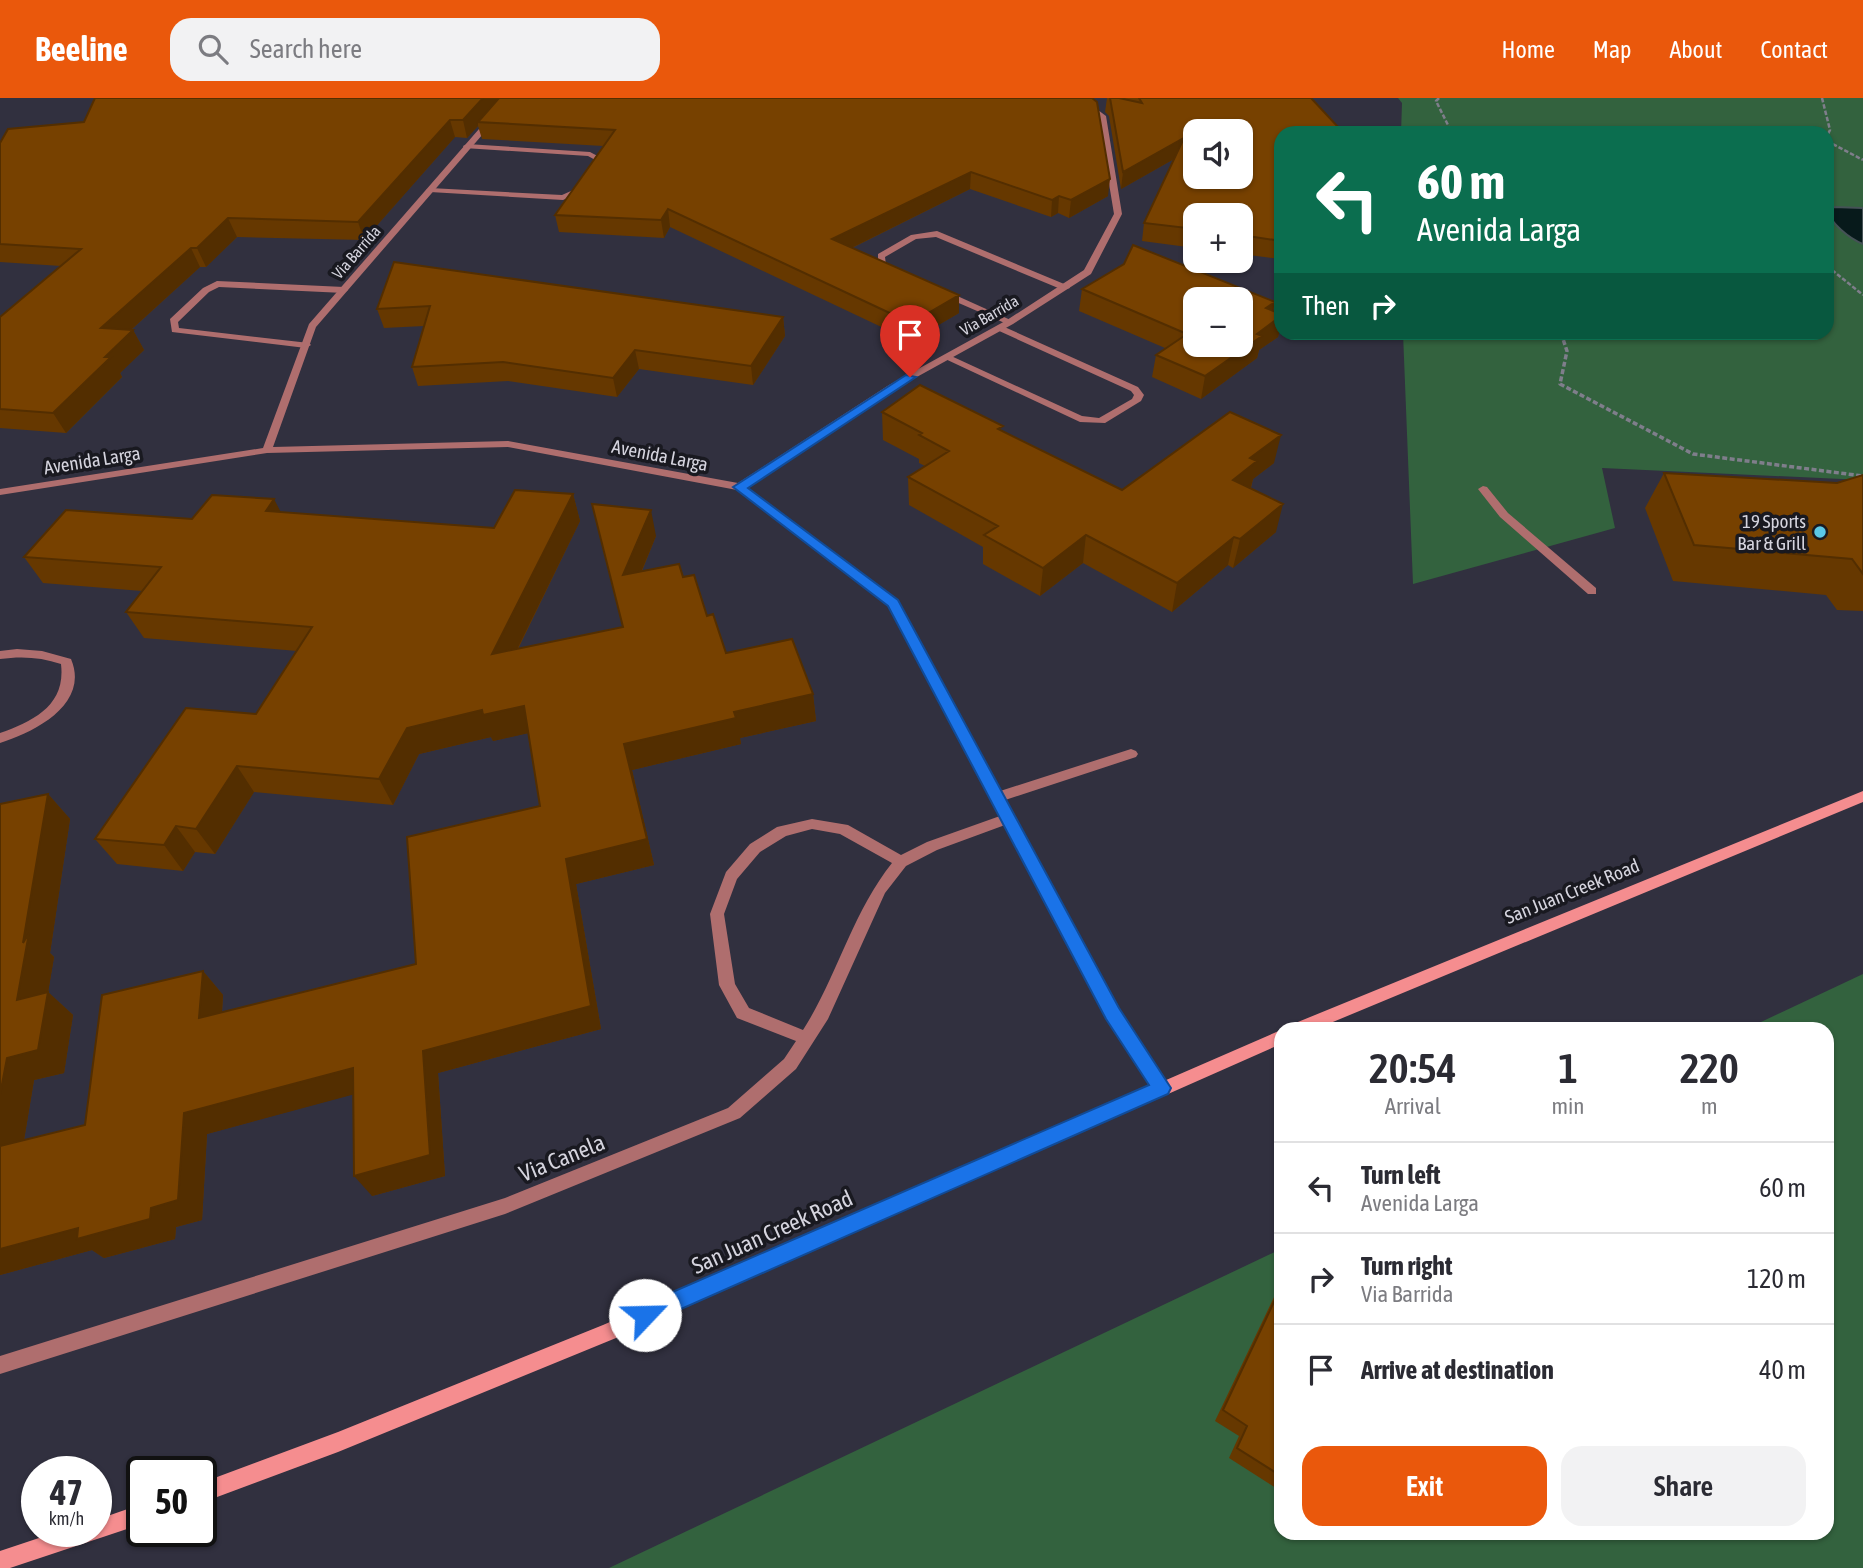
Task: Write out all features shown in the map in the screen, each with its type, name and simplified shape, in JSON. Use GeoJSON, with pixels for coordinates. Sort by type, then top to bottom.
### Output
{"type":"FeatureCollection","features":[{"type":"Feature","properties":{"kind":"main road","name":"San Juan Creek Road"},"geometry":{"type":"LineString","coordinates":[[1316,1022],[1863,796]]}},
{"type":"Feature","properties":{"kind":"main road","name":"San Juan Creek Road"},"geometry":{"type":"LineString","coordinates":[[217,1487],[300,1458],[502,1377],[1274,1040]]}},
{"type":"Feature","properties":{"kind":"main road"},"geometry":{"type":"LineString","coordinates":[[0,1561],[44,1547]]}},
{"type":"Feature","properties":{"kind":"street","name":"Via Barrida"},"geometry":{"type":"LineString","coordinates":[[267,450],[312,326],[510,98]]}},
{"type":"Feature","properties":{"kind":"street","name":"Via Barrida"},"geometry":{"type":"LineString","coordinates":[[740,487],[892,387],[1000,328],[1088,272],[1118,214],[1102,116],[1077,98]]}},
{"type":"Feature","properties":{"kind":"street"},"geometry":{"type":"LineString","coordinates":[[430,190],[563,198],[581,192],[603,161],[590,154],[467,146]]}},
{"type":"Feature","properties":{"kind":"street"},"geometry":{"type":"LineString","coordinates":[[908,277],[883,265],[881,256],[914,237],[937,234],[1066,288]]}},
{"type":"Feature","properties":{"kind":"street"},"geometry":{"type":"LineString","coordinates":[[306,345],[198,335],[175,330],[173,321],[206,290],[217,284],[344,290]]}},
{"type":"Feature","properties":{"kind":"street"},"geometry":{"type":"LineString","coordinates":[[934,288],[1010,322]]}},
{"type":"Feature","properties":{"kind":"street"},"geometry":{"type":"LineString","coordinates":[[946,358],[1080,419],[1101,421],[1136,401],[1139,395],[1135,388],[1000,328]]}},
{"type":"Feature","properties":{"kind":"street","name":"Avenida Larga"},"geometry":{"type":"LineString","coordinates":[[0,492],[267,450],[508,444],[740,487],[893,604],[1113,1013],[1161,1088]]}},
{"type":"Feature","properties":{"kind":"street"},"geometry":{"type":"LineString","coordinates":[[1483,489],[1504,515],[1592,592]]}},
{"type":"Feature","properties":{"kind":"street"},"geometry":{"type":"LineString","coordinates":[[0,655],[20,652],[49,655],[67,662],[71,677],[64,699],[40,720],[0,738]]}},
{"type":"Feature","properties":{"kind":"street"},"geometry":{"type":"LineString","coordinates":[[999,797],[1131,754]]}},
{"type":"Feature","properties":{"kind":"street","name":"Via Canela"},"geometry":{"type":"LineString","coordinates":[[0,1365],[505,1206],[734,1113],[790,1064],[822,1014],[879,890],[901,862],[932,846],[1010,818]]}},
{"type":"Feature","properties":{"kind":"street"},"geometry":{"type":"LineString","coordinates":[[806,1038],[743,1013],[727,985],[717,914],[731,876],[755,848],[773,836],[782,831],[812,824],[843,829],[901,862]]}},
{"type":"Feature","properties":{"kind":"path"},"geometry":{"type":"LineString","coordinates":[[1439,98],[1436,101],[1448,126]]}},
{"type":"Feature","properties":{"kind":"path"},"geometry":{"type":"LineString","coordinates":[[1822,98],[1829,126]]}},
{"type":"Feature","properties":{"kind":"path"},"geometry":{"type":"LineString","coordinates":[[1834,145],[1863,160]]}},
{"type":"Feature","properties":{"kind":"path"},"geometry":{"type":"LineString","coordinates":[[1834,272],[1863,295]]}},
{"type":"Feature","properties":{"kind":"path"},"geometry":{"type":"LineString","coordinates":[[1563,340],[1567,351],[1560,384],[1693,454],[1863,477]]}},
{"type":"Feature","properties":{"kind":"green space"},"geometry":{"type":"Polygon","coordinates":[[[1398,98],[1863,98],[1863,480],[1602,468],[1615,528],[1413,584],[1403,340],[1834,340],[1834,126],[1401,126],[1402,103],[1398,98]]]}},
{"type":"Feature","properties":{"kind":"green space"},"geometry":{"type":"Polygon","coordinates":[[[1863,974],[1863,1568],[609,1568],[1274,1252],[1274,1540],[1834,1540],[1834,1022],[1761,1022],[1863,974]]]}},
{"type":"Feature","properties":{"kind":"shaded area"},"geometry":{"type":"Polygon","coordinates":[[[1834,207],[1863,208],[1863,244],[1852,238],[1836,225],[1834,207]]]}},
{"type":"Feature","properties":{"kind":"building"},"geometry":{"type":"Polygon","coordinates":[[[95,98],[483,98],[463,120],[450,120],[358,222],[228,218],[197,248],[191,248],[101,328],[133,330],[105,357],[111,357],[53,413],[0,409],[0,317],[81,249],[0,244],[0,143],[8,129],[84,122],[95,98]]]}},
{"type":"Feature","properties":{"kind":"building"},"geometry":{"type":"Polygon","coordinates":[[[499,98],[1092,98],[1097,102],[1110,179],[1071,200],[1059,196],[1052,200],[971,172],[832,239],[959,295],[911,323],[668,209],[661,220],[555,215],[615,130],[478,122],[499,98]]]}},
{"type":"Feature","properties":{"kind":"building"},"geometry":{"type":"Polygon","coordinates":[[[1110,98],[1142,103],[1139,98],[1311,98],[1337,126],[1274,126],[1274,240],[1253,237],[1253,203],[1183,203],[1183,228],[1144,223],[1183,140],[1183,189],[1253,189],[1253,119],[1183,119],[1183,139],[1123,172],[1110,98]]]}},
{"type":"Feature","properties":{"kind":"building"},"geometry":{"type":"Polygon","coordinates":[[[1133,245],[1183,265],[1183,273],[1203,273],[1238,287],[1183,287],[1183,332],[1082,289],[1124,264],[1133,245]]]}},
{"type":"Feature","properties":{"kind":"building"},"geometry":{"type":"Polygon","coordinates":[[[394,262],[783,317],[751,366],[635,350],[613,378],[503,362],[412,367],[430,306],[377,309],[394,262]]]}},
{"type":"Feature","properties":{"kind":"building"},"geometry":{"type":"Polygon","coordinates":[[[1253,293],[1274,302],[1266,308],[1274,311],[1274,321],[1257,334],[1262,336],[1253,342],[1253,293]]]}},
{"type":"Feature","properties":{"kind":"building"},"geometry":{"type":"Polygon","coordinates":[[[1183,337],[1183,357],[1232,357],[1205,376],[1156,355],[1183,337]]]}},
{"type":"Feature","properties":{"kind":"building"},"geometry":{"type":"Polygon","coordinates":[[[920,385],[1003,426],[998,429],[1122,490],[1230,412],[1281,435],[1250,458],[1257,461],[1233,480],[1283,504],[1240,539],[1234,537],[1177,583],[1086,535],[1043,568],[984,535],[998,526],[908,477],[949,451],[882,412],[920,385]]]}},
{"type":"Feature","properties":{"kind":"building"},"geometry":{"type":"Polygon","coordinates":[[[1664,473],[1837,483],[1863,475],[1863,574],[1852,559],[1694,545],[1664,473]]]}},
{"type":"Feature","properties":{"kind":"building"},"geometry":{"type":"Polygon","coordinates":[[[515,490],[573,494],[492,654],[623,627],[592,504],[651,510],[623,575],[679,564],[683,577],[694,575],[707,616],[713,614],[726,653],[792,639],[813,694],[734,712],[736,718],[624,744],[647,839],[566,859],[591,1006],[423,1051],[430,1155],[354,1176],[353,1068],[184,1113],[178,1200],[151,1208],[150,1219],[77,1239],[78,1228],[0,1249],[0,1146],[85,1125],[102,995],[203,971],[199,1018],[416,964],[407,837],[540,806],[524,706],[483,715],[482,710],[407,728],[379,779],[237,766],[196,829],[176,826],[164,845],[95,839],[186,708],[256,714],[312,627],[126,612],[161,567],[24,557],[66,510],[192,519],[212,495],[274,499],[266,511],[494,528],[515,490]]]}},
{"type":"Feature","properties":{"kind":"building"},"geometry":{"type":"Polygon","coordinates":[[[48,794],[23,943],[29,933],[17,1000],[48,992],[38,1050],[7,1058],[0,1095],[0,804],[48,794]]]}},
{"type":"Feature","properties":{"kind":"building"},"geometry":{"type":"Polygon","coordinates":[[[1274,1302],[1274,1472],[1237,1448],[1247,1426],[1223,1410],[1274,1302]]]}},
{"type":"Feature","properties":{"kind":"place","name":"19 Sports Bar & Grill"},"geometry":{"type":"Point","coordinates":[1820,532]}},
{"type":"Feature","properties":{"kind":"route"},"geometry":{"type":"LineString","coordinates":[[645,1315],[1161,1088],[1113,1013],[893,604],[740,487],[910,377]]}}]}
